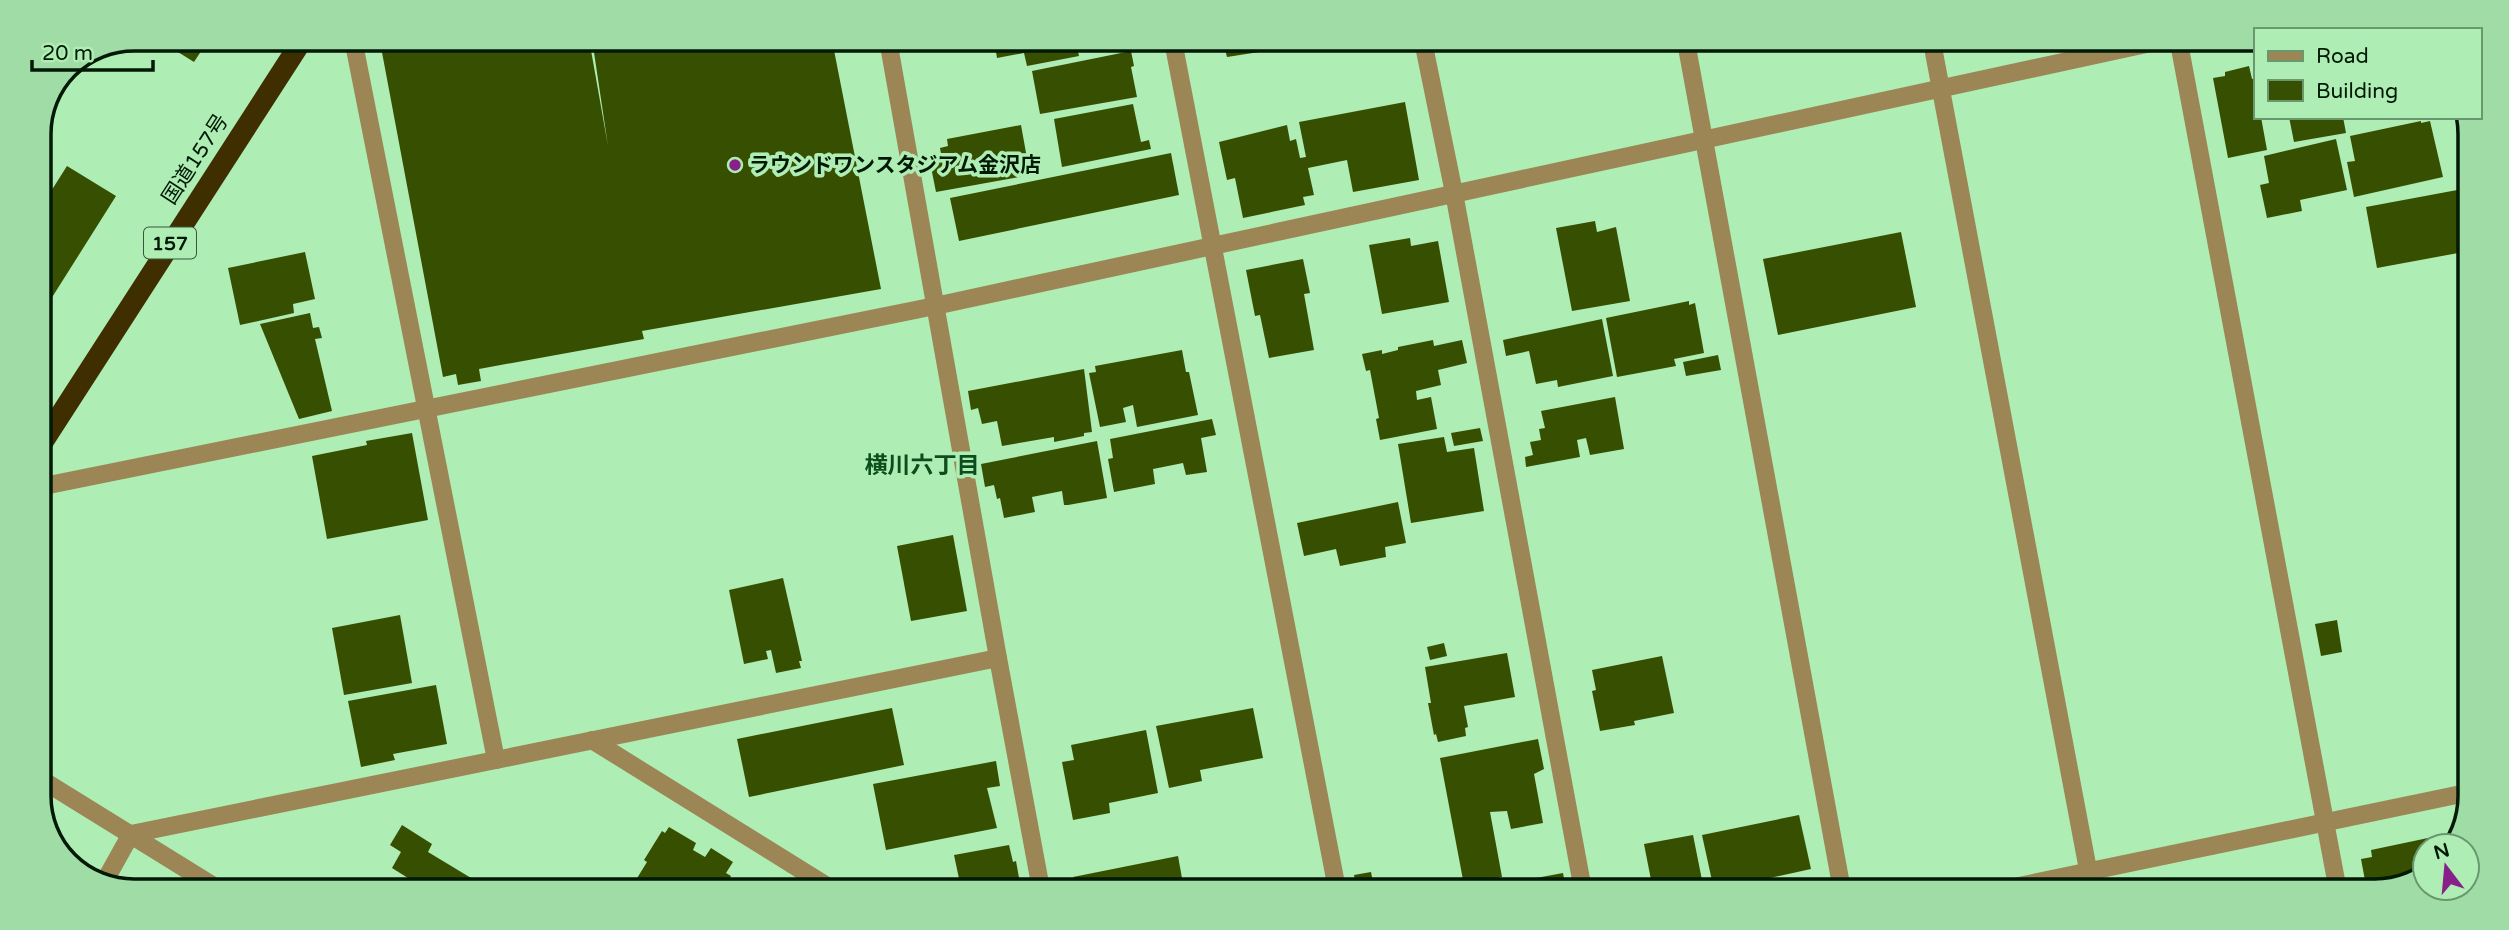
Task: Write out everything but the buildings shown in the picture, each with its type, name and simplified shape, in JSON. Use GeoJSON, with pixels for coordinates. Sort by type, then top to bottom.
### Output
{"type":"FeatureCollection","features":[{"type":"Feature","properties":{"kind":"highway","name":"国道157号"},"geometry":{"type":"LineString","coordinates":[[51,429],[295,51]]}},
{"type":"Feature","properties":{"kind":"street"},"geometry":{"type":"LineString","coordinates":[[355,51],[496,760]]}},
{"type":"Feature","properties":{"kind":"street"},"geometry":{"type":"LineString","coordinates":[[890,51],[1039,879]]}},
{"type":"Feature","properties":{"kind":"street"},"geometry":{"type":"LineString","coordinates":[[1175,51],[1335,879]]}},
{"type":"Feature","properties":{"kind":"street"},"geometry":{"type":"LineString","coordinates":[[1425,51],[1454,192],[1581,879]]}},
{"type":"Feature","properties":{"kind":"street"},"geometry":{"type":"LineString","coordinates":[[1688,51],[1840,879]]}},
{"type":"Feature","properties":{"kind":"street"},"geometry":{"type":"LineString","coordinates":[[1934,51],[2089,879]]}},
{"type":"Feature","properties":{"kind":"street"},"geometry":{"type":"LineString","coordinates":[[51,485],[935,306],[2113,51]]}},
{"type":"Feature","properties":{"kind":"street"},"geometry":{"type":"LineString","coordinates":[[2180,51],[2336,879]]}},
{"type":"Feature","properties":{"kind":"street"},"geometry":{"type":"LineString","coordinates":[[108,875],[131,834],[998,658]]}},
{"type":"Feature","properties":{"kind":"street"},"geometry":{"type":"LineString","coordinates":[[592,740],[816,879]]}},
{"type":"Feature","properties":{"kind":"street"},"geometry":{"type":"LineString","coordinates":[[51,785],[202,879]]}},
{"type":"Feature","properties":{"kind":"street"},"geometry":{"type":"LineString","coordinates":[[2054,879],[2458,795]]}},
{"type":"Feature","properties":{"kind":"place","name":"ラウンドワンスタジアム金沢店"},"geometry":{"type":"Point","coordinates":[735,165]}},
{"type":"Feature","properties":{"kind":"district","name":"横川六丁目"},"geometry":{"type":"Point","coordinates":[922,465]}}]}
